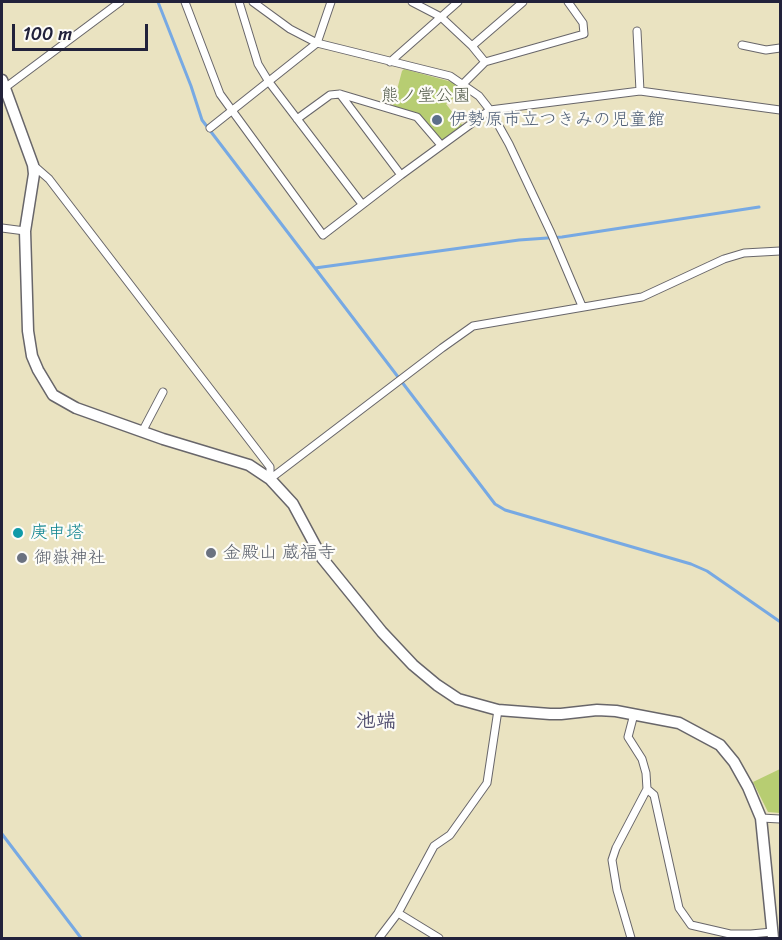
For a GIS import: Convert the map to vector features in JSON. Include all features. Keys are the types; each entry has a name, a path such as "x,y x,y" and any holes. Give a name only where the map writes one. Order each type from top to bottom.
{"street":[{"path":"120,2 2,86 33,165 34,174 25,231 28,331 32,356 53,395 63,402 142,432 249,465 270,479 293,504 308,529 316,549 328,566 396,648 448,694 498,710 561,714 597,710 634,714 679,723 711,738 734,762 761,818 772,935 730,934 691,925 679,908 654,795 647,789"},
{"path":"185,2 219,94 323,235 490,110 640,91 780,110"},
{"path":"239,2 258,64 269,82 362,204"},
{"path":"253,2 290,29 317,44 450,76 479,96 490,110 509,144 582,306"},
{"path":"210,128 317,44 331,2"},
{"path":"412,2 441,17 472,46 485,62"},
{"path":"390,62 458,2"},
{"path":"472,46 523,2"},
{"path":"463,84 485,62 584,34 583,23 568,2"},
{"path":"637,31 640,91"},
{"path":"742,45 766,51 780,48"},
{"path":"297,119 330,94 340,94 417,117 441,145"},
{"path":"340,94 401,175"},
{"path":"33,165 49,179 270,467 270,479"},
{"path":"2,228 25,231"},
{"path":"270,479 465,330 474,326 642,297 724,259 744,253 780,251"},
{"path":"142,432 163,392"},
{"path":"379,939 398,913 434,846 450,835 487,783 498,710"},
{"path":"631,939 616,890 612,860 647,789 648,781 642,759 628,737 634,714"},
{"path":"761,818 780,819"},
{"path":"398,913 439,939"}],"green space":[{"name":"熊ノ堂公園","path":"404,69 452,82 461,88 463,91 446,104 463,126 441,140 420,116 395,108 393,105"},
{"path":"780,769 780,813 768,812 753,782"}],"waterway":[{"path":"158,2 202,120 495,504 505,510 691,564 707,571 779,621"},
{"path":"315,268 519,240 562,237 759,207"},
{"path":"2,834 81,938"}],"place":[{"name":"伊勢原市立つきみの児童館","path":"437,120"},
{"name":"庚申塔","path":"18,533"},
{"name":"金殿山 蔵福寺","path":"211,553"},
{"name":"御嶽神社","path":"22,558"}],"district":[{"name":"池端","path":"376,722"}]}
